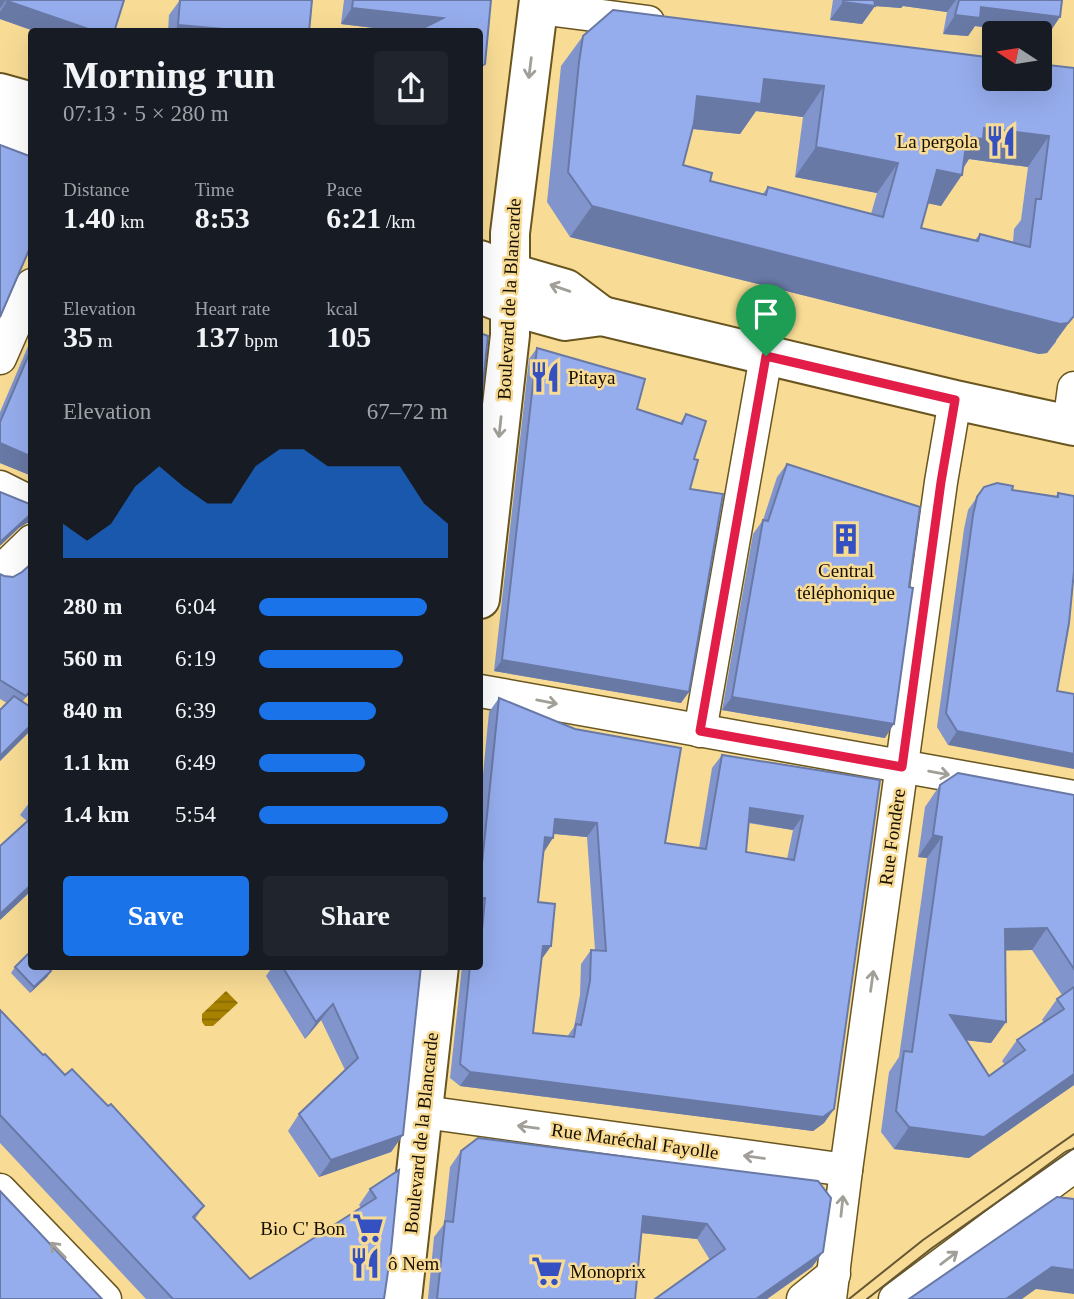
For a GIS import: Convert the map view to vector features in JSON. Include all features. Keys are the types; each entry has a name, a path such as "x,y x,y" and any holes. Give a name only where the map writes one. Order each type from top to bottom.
{"main road":[{"name":"Boulevard de la Blancarde","path":"483,574 496,470 495,284 510,233 539,4"},
{"path":"0,93 28,101"},
{"path":"0,127 28,138"},
{"path":"495,284 565,321 602,316 955,400 1072,413"},
{"name":"Boulevard de la Blancarde","path":"402,1299 439,970"}],"street":[{"path":"539,4 670,24"},
{"path":"0,358 28,294"},
{"path":"700,731 766,356"},
{"name":"Rue Fondère","path":"832,1286 941,482 955,400"},
{"path":"0,487 28,501"},
{"path":"0,572 28,545"},
{"path":"483,692 1074,797"},
{"name":"Rue Maréchal Fayolle","path":"424,1112 846,1170"},
{"path":"895,1299 1074,1166"},
{"path":"0,1190 105,1299"},
{"path":"1037,1192 1074,1196"},
{"path":"803,1299 832,1286"}],"shaded area":[{"path":"226,991 238,1003 213,1026 205,1026 202,1014"}],"building":[{"path":"124,0 115,28 85,28 7,1"},
{"path":"180,0 312,0 309,28 212,28 178,25"},
{"path":"353,0 491,0 485,64 483,65 483,28 423,28 443,18 352,8"},
{"path":"874,0 875,6 843,2"},
{"path":"959,0 1062,0 1060,17 981,7 980,18 955,15"},
{"path":"613,10 982,56 982,91 1052,91 1052,65 1074,68 1074,316 1068,323 1060,324 592,206 568,172 583,36","holes":["764,79 824,86 816,147 898,163 883,217 768,187 766,195 710,181 712,173 683,165 694,123 697,96 761,104","984,128 1049,136 1041,199 1036,199 1030,247 980,234 978,241 921,228 937,170 962,175 967,137 983,139"]},
{"path":"0,145 28,156 28,252 0,317"},
{"path":"483,334 488,336 483,384"},
{"path":"537,348 645,379 637,409 682,424 686,414 706,421 694,459 698,460 690,489 723,494 689,692 502,660"},
{"path":"28,356 28,455 0,443 0,422"},
{"path":"787,464 920,507 909,587 913,588 894,724 732,697 763,520 768,521"},
{"path":"997,483 1013,486 1012,490 1058,497 1058,493 1074,496 1074,571 1069,623 1057,691 1074,694 1074,754 957,731 946,713 973,515 977,497 984,487"},
{"path":"0,492 28,503 28,517 0,542"},
{"path":"28,567 26,696 0,680 0,574 13,577"},
{"path":"14,696 28,705 28,728 0,756 0,710"},
{"path":"499,698 575,729 681,748 665,843 706,849 722,755 880,780 834,1109 823,1117 470,1072 460,1064 470,970 483,970 483,854","holes":["750,808 803,816 794,860 746,852","555,819 597,823 606,951 591,950 590,981 581,1025 576,1024 574,1037 533,1033 543,946 551,946 555,904 538,902 545,837 553,838"]},
{"path":"958,773 1074,795 1074,969 1047,928 1005,929 1006,1022 950,1015 989,1076 1025,1050 1017,1040 1064,1009 1057,999 1074,987 1074,1074 984,1137 909,1127 896,1111 904,1051 912,1052 942,837 933,835 940,785"},
{"path":"28,821 28,888 0,914 0,846"},
{"path":"28,954 28,970 51,971 34,987 15,967"},
{"path":"284,970 421,970 403,1135 331,1160 299,1114 358,1058 333,1004 316,1022"},
{"path":"0,1010 65,1075 72,1069 108,1106 111,1104 204,1206 193,1217 250,1279 376,1198 370,1189 399,1170 384,1299 173,1299 0,1115"},
{"path":"478,1138 818,1181 831,1198 823,1252 756,1299 655,1299 725,1249 707,1224 643,1216 635,1299 437,1299 445,1221 453,1222 461,1151"},
{"path":"0,1191 102,1299 0,1299"},
{"path":"1057,1197 1074,1199 1074,1270 1052,1267 1006,1299 909,1299"}],"tram line":[{"path":"849,1299 923,1240 1074,1134"},
{"path":"867,1299 932,1248 1074,1148"}],"place":[{"name":"La pergola","path":"1001,141"},
{"name":"Pitaya","path":"545,377"},
{"name":"Central téléphonique","path":"846,539"},
{"name":"Bio C' Bon","path":"368,1228"},
{"name":"ô Nem","path":"365,1263"},
{"name":"Monoprix","path":"547,1271"}],"route":[{"path":"766,356 955,400 941,482 902,767 700,731 766,356"}]}
